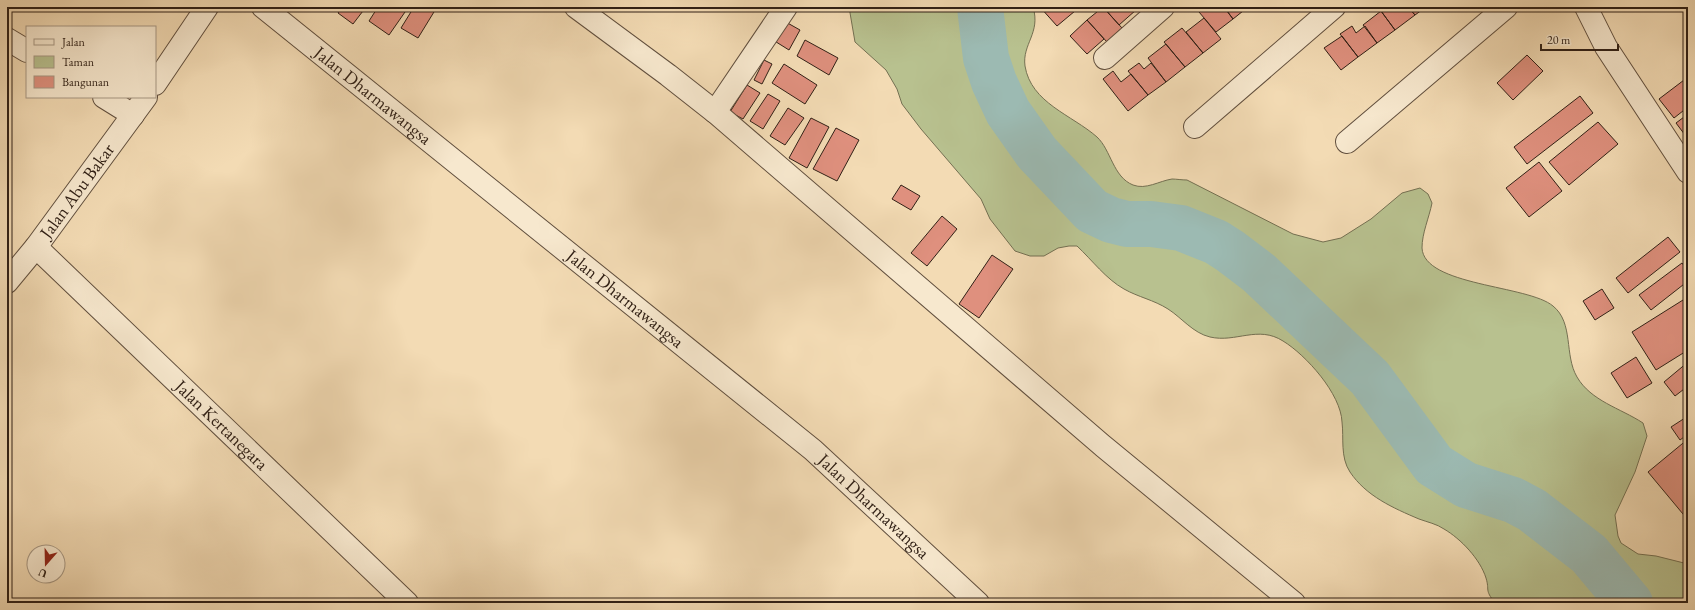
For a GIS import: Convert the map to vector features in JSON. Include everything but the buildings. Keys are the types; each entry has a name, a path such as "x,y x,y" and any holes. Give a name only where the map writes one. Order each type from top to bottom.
{"street":[{"path":"156,83 207,7"},
{"name":"Jalan Dharmawangsa","path":"263,7 813,450 978,603"},
{"path":"576,7 668,74 715,112 1103,446 1294,603"},
{"path":"715,112 786,7"},
{"path":"1105,58 1163,7"},
{"path":"1195,127 1334,7"},
{"path":"1347,142 1506,7"},
{"path":"1586,7 1606,47 1688,172"},
{"path":"7,39 26,50"},
{"path":"106,98 134,115"},
{"name":"Jalan Abu Bakar","path":"7,282 36,247 145,98"},
{"name":"Jalan Kertanegara","path":"36,247 407,603"}],"green space":[{"path":"849,7 1033,7 1035,24 1026,51 1025,66 1029,79 1035,90 1054,107 1097,137 1102,142 1121,176 1133,185 1148,186 1172,179 1187,180 1293,234 1323,242 1341,238 1371,219 1402,193 1420,188 1428,194 1432,203 1422,242 1422,248 1427,261 1440,270 1458,278 1522,293 1540,299 1553,306 1560,313 1564,321 1573,368 1583,385 1598,398 1643,423 1647,436 1635,472 1615,515 1618,536 1621,543 1638,554 1656,556 1688,564 1688,603 1495,603 1488,592 1486,578 1475,557 1457,538 1438,526 1390,506 1372,495 1356,480 1350,472 1345,460 1342,422 1336,400 1321,376 1312,365 1292,347 1274,336 1265,334 1229,338 1210,337 1204,335 1193,329 1163,306 1129,292 1117,285 1105,275 1077,246 1058,248 1044,256 1030,256 1015,251 990,219 981,199 921,129 902,104 897,89 886,70 855,42"}],"waterway":[{"path":"980,7 986,58 994,82 1008,112 1037,153 1092,211 1111,220 1127,224 1151,224 1181,228 1216,242 1230,251 1259,273 1370,378 1434,465 1466,485 1513,500 1532,510 1589,554 1630,603"}]}
